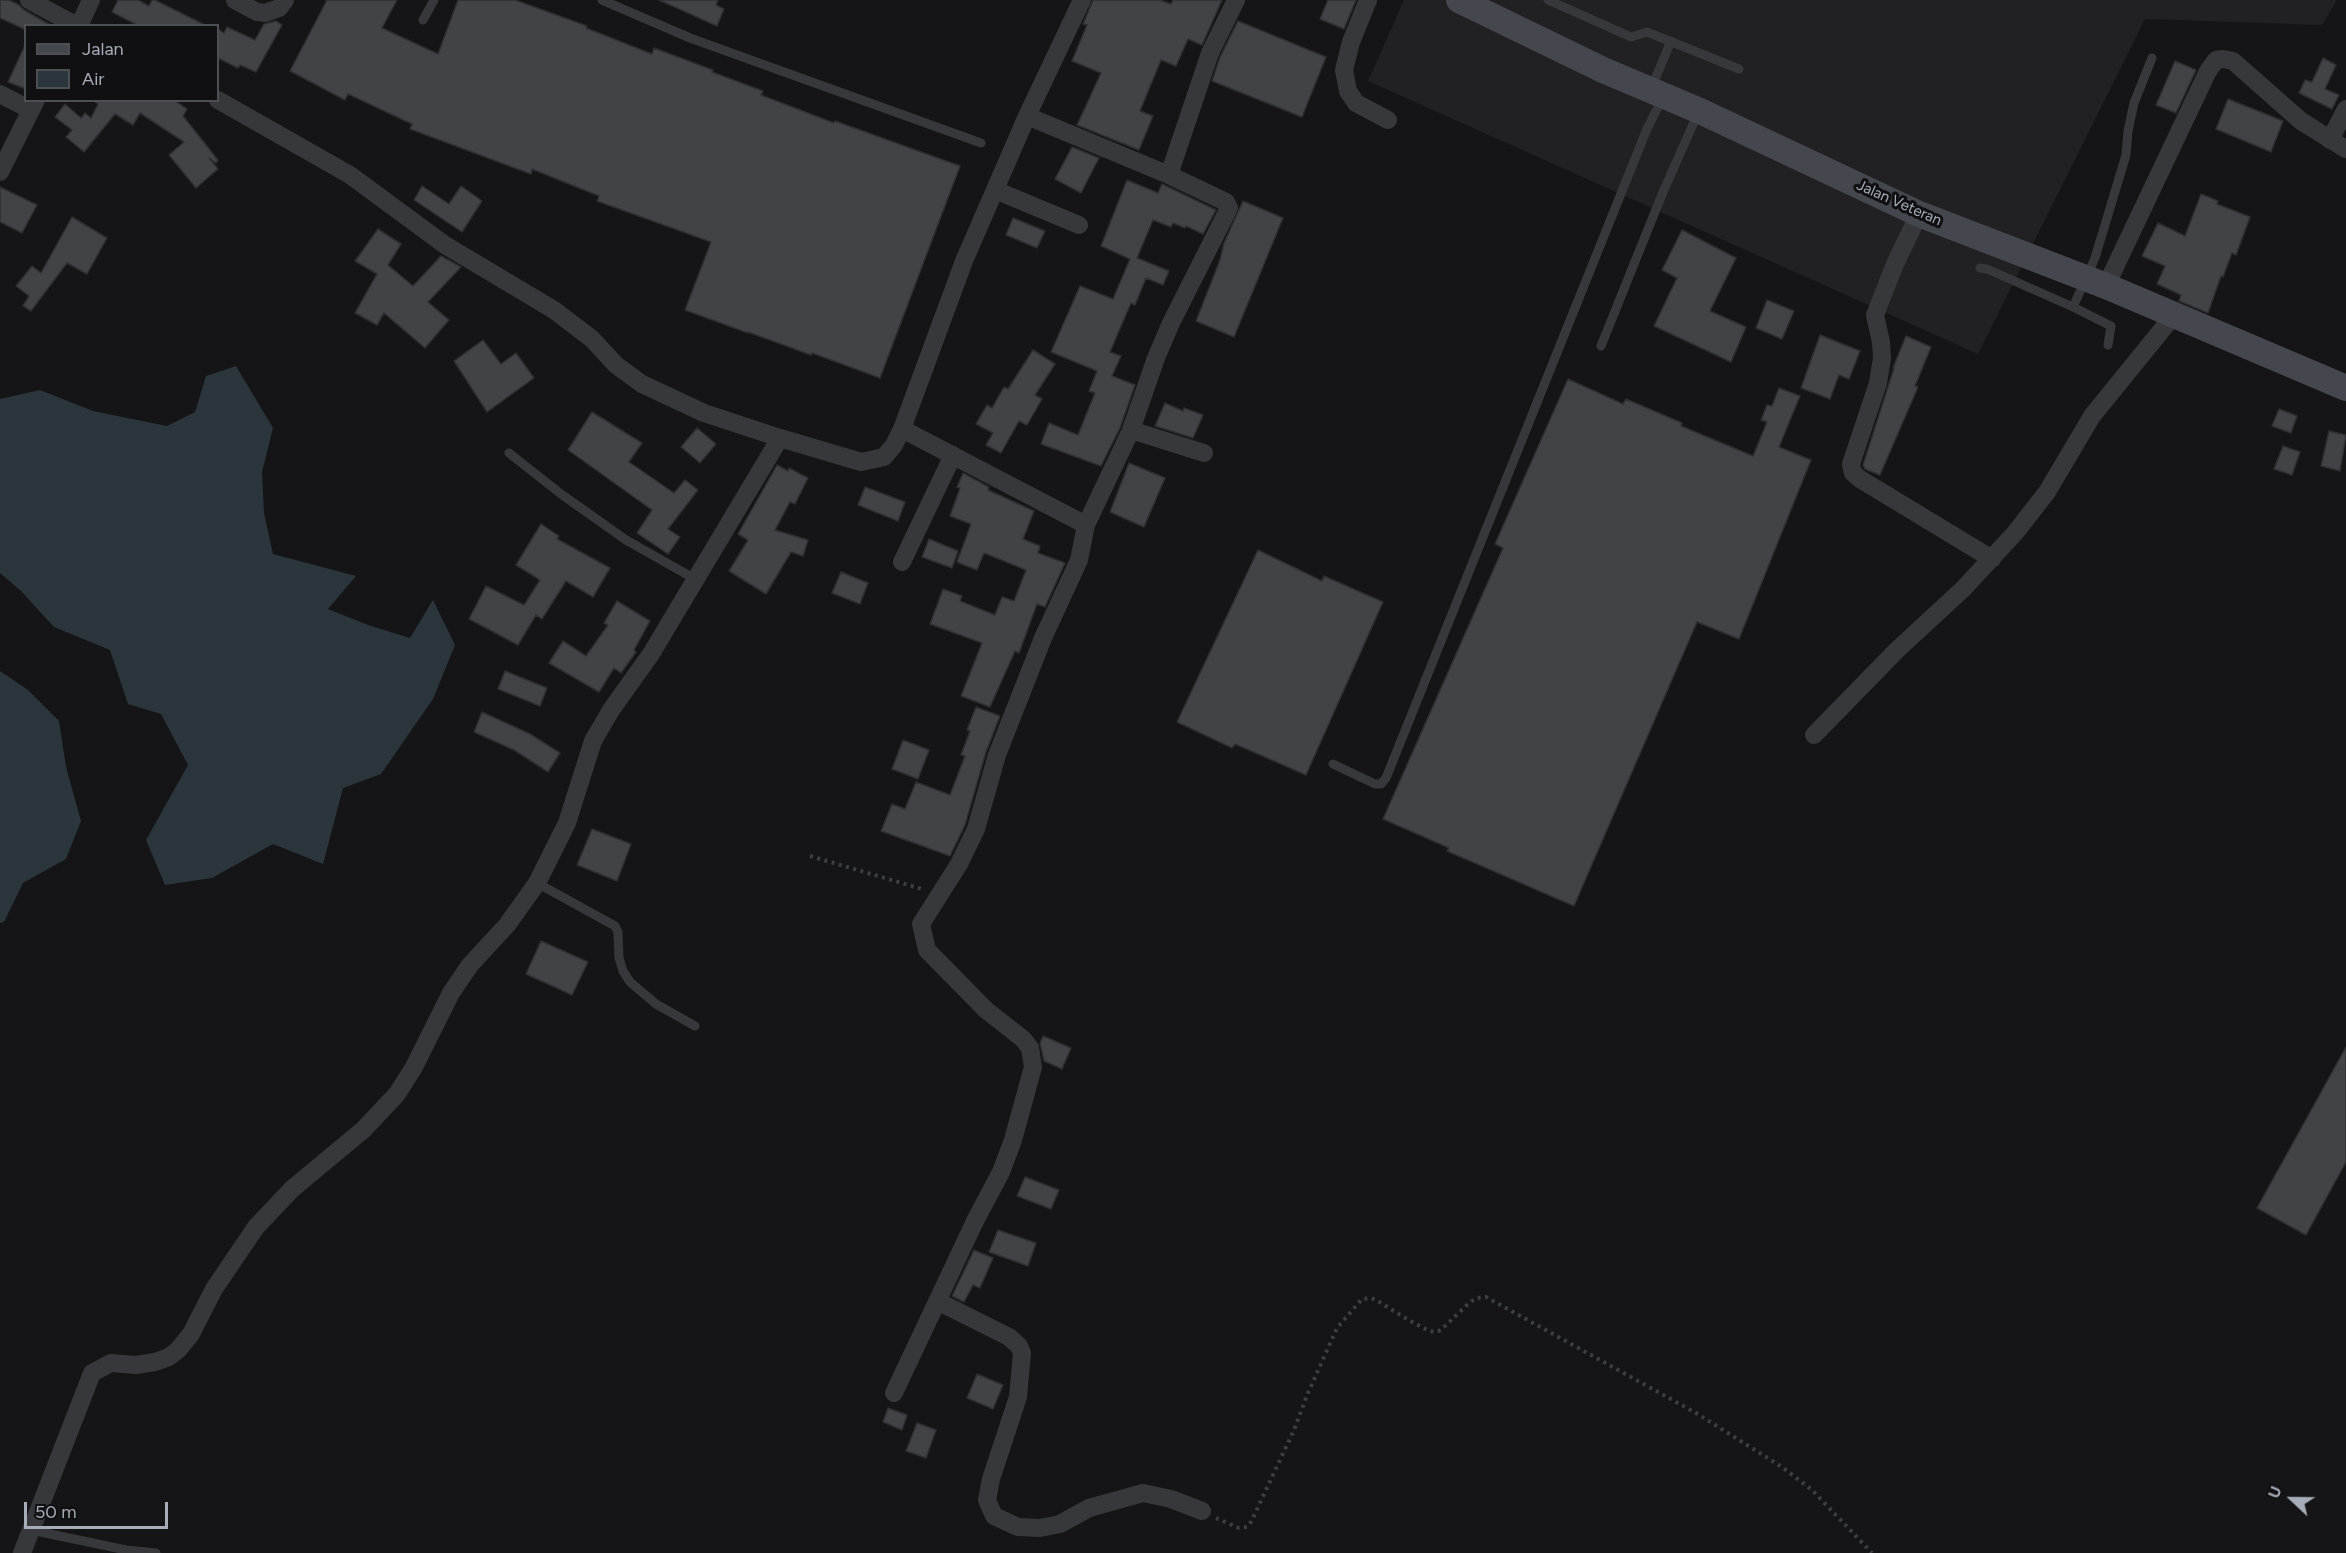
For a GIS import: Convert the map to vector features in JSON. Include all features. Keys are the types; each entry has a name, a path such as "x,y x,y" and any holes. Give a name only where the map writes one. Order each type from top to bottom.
{"main road":[{"name":"Jalan Veteran","path":"1459,0 1603,70 1700,111 1919,214 2096,282 2346,388"}],"street":[{"path":"29,0 74,24"},
{"path":"79,24 91,0"},
{"path":"235,0 257,12 265,13 279,8 285,0"},
{"path":"219,100 350,175 445,245 554,310 592,339 616,365 642,384 704,413 861,462 884,457 894,445 902,429 948,301 1027,116 1082,0"},
{"path":"1169,175 1210,54 1236,0"},
{"path":"1368,0 1344,70 1348,91 1356,103 1388,120"},
{"path":"2096,282 2208,71 2216,60 2233,61 2301,121 2346,149"},
{"path":"0,94 24,102"},
{"path":"0,172 34,105"},
{"path":"2330,140 2346,109"},
{"path":"894,1393 939,1302 975,1221 1001,1172 1013,1140 1033,1066 1030,1048 1023,1039 986,1010 927,950 921,924 959,864 976,829 997,755 1043,638 1079,560 1086,525 1131,430 1171,323 1229,208 1226,202 1169,175 1027,116"},
{"path":"995,190 1079,225"},
{"path":"1919,214 1894,264 1875,315 1882,358 1878,383 1851,464 1853,472 1860,479 1992,559"},
{"path":"1814,735 1897,650 1992,559 2047,492 2092,416 2174,315"},
{"path":"902,429 1086,525"},
{"path":"1131,430 1204,453"},
{"path":"22,1553 92,1372 111,1364 136,1365 155,1362 169,1357 178,1350 191,1334 214,1289 256,1227 292,1189 363,1130 397,1094 414,1067 451,993 537,883 567,823 593,741 611,710 651,654 780,438"},
{"path":"902,562 953,455"},
{"path":"939,1302 1009,1336 1019,1346 1022,1353 1018,1396 991,1479 987,1500 994,1516 1001,1521 1025,1528 1040,1528 1060,1524 1089,1508 1143,1493 1171,1499 1202,1511"}],"lane":[{"path":"423,20 434,0"},
{"path":"602,0 690,38 981,142"},
{"path":"1548,0 1631,37 1647,32 1739,69"},
{"path":"1333,765 1375,784 1381,784 1386,778 1647,129 1671,41"},
{"path":"2073,307 2096,282 2095,258 2126,156 2134,103 2152,58"},
{"path":"1601,346 1663,192 1700,111"},
{"path":"1980,268 1988,269 2111,326 2108,345"},
{"path":"509,453 561,494 626,540 695,579"},
{"path":"537,883 615,926 618,932 618,958 622,971 630,982 656,1004 694,1026"},
{"path":"31,1530 126,1550 156,1553"}],"path":[{"path":"810,856 940,894"},
{"path":"1202,1511 1239,1528 1247,1527 1294,1430 1337,1328 1362,1299 1376,1300 1407,1319 1436,1332 1441,1330 1470,1302 1486,1297 1696,1413 1782,1467 1812,1490 1872,1553"}],"shaded area":[{"path":"1404,0 2337,0 2322,25 2145,19 1978,354 1368,81"}],"water":[{"path":"236,366 273,428 262,472 264,513 273,554 356,576 328,609 410,638 433,600 455,645 433,699 381,774 343,788 323,864 273,844 212,878 165,885 146,840 188,765 161,714 128,704 110,650 54,627 21,591 0,573 0,399 40,390 93,411 167,426 195,412 206,376"},
{"path":"0,671 28,690 59,721 66,767 81,821 66,859 23,883 4,922 0,923"}],"building":[{"path":"0,0 9,0 48,24 24,24 24,29 0,18"},
{"path":"118,0 138,0 149,6 152,0 155,0 203,24 135,24 112,12"},
{"path":"327,0 397,0 382,28 438,54 458,0 515,0 587,26 586,28 652,54 654,48 713,70 712,72 763,91 761,95 834,123 835,121 960,166 880,378 685,310 711,242 597,201 599,196 532,169 531,174 410,129 412,124 348,94 345,100 290,71"},
{"path":"659,0 718,0 716,5 724,9 717,26"},
{"path":"1093,0 1160,0 1171,4 1173,0 1222,0 1202,45 1188,39 1176,66 1161,60 1140,111 1153,116 1139,150 1077,125 1101,73 1072,61 1087,25 1083,24"},
{"path":"1328,0 1356,0 1344,29 1320,19"},
{"path":"276,21 282,25 256,72 240,65 238,68 219,58 219,30 224,33 227,27 255,40 264,24"},
{"path":"1238,21 1326,57 1302,117 1212,81 1220,57"},
{"path":"24,47 24,88 8,82"},
{"path":"2323,58 2336,65 2325,89 2339,95 2332,109 2299,93 2305,80 2312,82"},
{"path":"2175,61 2196,70 2176,113 2156,105"},
{"path":"2228,99 2283,121 2271,152 2216,129"},
{"path":"95,102 177,102 187,109 183,116 218,160 216,163 209,158 218,169 196,188 169,155 184,142 140,113 133,125 115,114 84,152 66,137 72,130 55,117 65,104 81,118 85,113 91,118 98,104"},
{"path":"1072,147 1099,158 1081,193 1055,179"},
{"path":"1127,180 1158,193 1162,184 1216,210 1203,234 1186,226 1185,228 1173,223 1171,227 1153,220 1137,258 1169,271 1163,285 1146,278 1135,305 1131,303 1110,352 1121,356 1112,376 1135,385 1120,428 1101,466 1041,444 1049,423 1078,435 1095,393 1089,391 1097,371 1051,352 1080,286 1113,299 1130,259 1101,246"},
{"path":"422,186 449,204 461,186 482,201 462,232 414,200"},
{"path":"0,187 37,205 22,233 0,222"},
{"path":"2201,194 2218,201 2217,204 2250,217 2236,255 2232,253 2223,277 2221,276 2208,313 2179,301 2181,295 2157,284 2165,266 2142,256 2158,223 2185,236"},
{"path":"1243,201 1283,218 1234,337 1196,321 1220,260 1224,243"},
{"path":"72,217 107,238 87,274 67,263 31,311 23,306 29,296 16,286 32,266 41,273"},
{"path":"1013,218 1045,231 1037,248 1006,235"},
{"path":"378,229 401,244 388,265 413,286 441,256 461,267 428,302 449,320 425,348 384,313 377,325 355,313 377,274 355,261"},
{"path":"1682,230 1736,258 1710,311 1746,327 1731,362 1654,326 1677,278 1662,270"},
{"path":"1767,300 1794,311 1782,339 1756,328"},
{"path":"1820,335 1860,351 1849,379 1839,375 1830,399 1801,388"},
{"path":"1906,336 1931,347 1915,386 1918,387 1880,475 1865,469 1863,465 1893,368"},
{"path":"483,340 501,364 516,353 534,378 487,412 454,361"},
{"path":"1033,350 1055,364 1035,395 1042,399 1027,425 1019,421 1001,453 986,445 993,433 976,424 987,405 992,408 1004,387 1008,389"},
{"path":"1568,379 1623,404 1626,399 1682,423 1681,426 1753,456 1767,422 1761,420 1767,405 1772,406 1779,388 1800,396 1779,447 1811,460 1739,639 1697,622 1574,906 1447,851 1449,848 1383,819 1503,548 1495,544"},
{"path":"1165,403 1183,411 1184,408 1203,415 1193,438 1155,426"},
{"path":"2279,409 2297,416 2291,433 2272,426"},
{"path":"592,412 642,443 629,462 674,493 685,480 698,490 668,529 680,537 668,554 637,533 652,510 568,450"},
{"path":"697,428 716,444 700,463 681,447"},
{"path":"2329,431 2346,435 2340,471 2321,466"},
{"path":"2283,446 2300,452 2292,475 2274,469"},
{"path":"1129,463 1165,478 1144,527 1110,512"},
{"path":"777,465 788,471 789,468 808,478 795,504 790,502 775,530 808,540 803,556 791,552 766,594 729,571 748,540 738,534"},
{"path":"963,473 989,487 988,490 1034,511 1023,539 1040,546 1038,553 1065,563 1045,607 1037,604 1019,653 1015,651 990,707 961,696 982,643 930,624 943,589 962,596 960,601 995,615 1002,597 1014,601 1026,570 984,553 977,570 957,562 971,524 950,516"},
{"path":"865,487 905,502 898,521 858,505"},
{"path":"541,524 559,536 557,539 610,568 593,597 566,581 542,619 536,615 518,645 469,619 486,586 524,605 540,580 516,565"},
{"path":"929,539 958,551 952,568 922,557"},
{"path":"1258,550 1322,581 1324,576 1383,602 1306,775 1235,744 1232,748 1177,722"},
{"path":"841,572 868,583 860,604 832,593"},
{"path":"617,601 650,621 634,650 636,652 621,673 614,668 599,692 549,663 563,641 586,656 608,625 604,623"},
{"path":"505,671 547,688 540,706 498,689"},
{"path":"976,707 1000,716 986,752 965,825 950,856 881,831 892,804 905,809 916,782 950,795 965,756 961,755"},
{"path":"482,712 530,734 560,753 548,772 514,750 474,732"},
{"path":"903,740 929,750 918,779 892,769"},
{"path":"592,829 631,844 617,881 577,865"},
{"path":"541,941 588,962 572,995 526,974"},
{"path":"1043,1036 1071,1048 1062,1069 1044,1061 1040,1043"},
{"path":"2346,1047 2346,1162 2306,1235 2257,1208"},
{"path":"1025,1177 1059,1190 1051,1209 1017,1196"},
{"path":"998,1230 1036,1243 1028,1266 989,1252"},
{"path":"974,1250 993,1258 980,1288 973,1285 964,1302 952,1296"},
{"path":"977,1374 1003,1385 993,1409 967,1398"},
{"path":"888,1408 907,1415 902,1430 883,1422"},
{"path":"917,1423 936,1430 926,1458 906,1451"}]}
